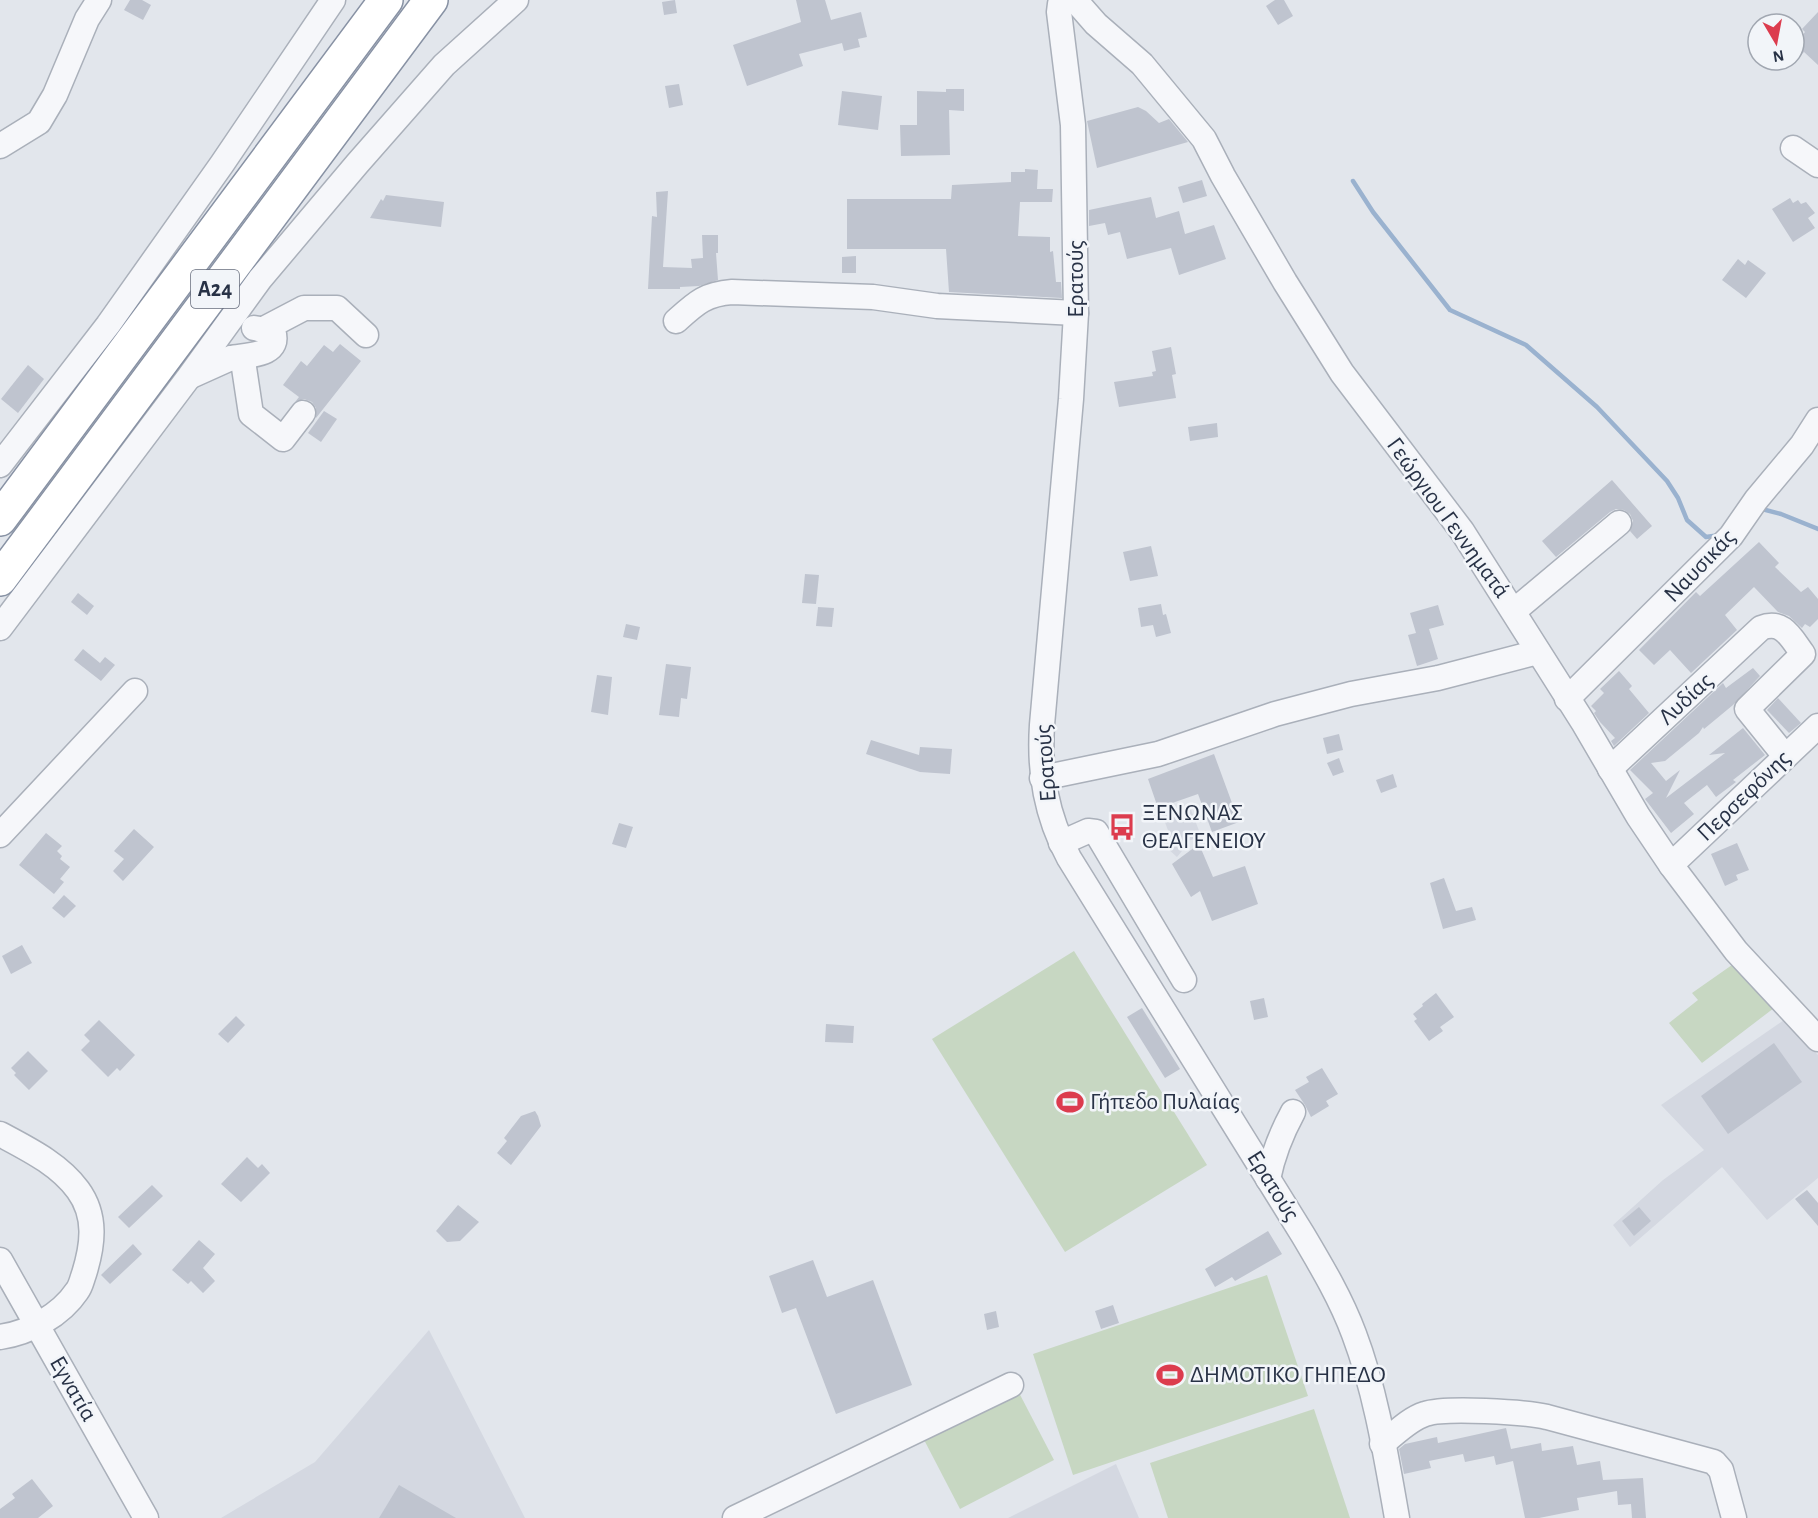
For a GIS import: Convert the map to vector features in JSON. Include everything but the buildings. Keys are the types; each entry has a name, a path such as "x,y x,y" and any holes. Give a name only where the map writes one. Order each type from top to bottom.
{"highway":[{"name":"Α24","path":"0,519 386,0"},
{"name":"Α24","path":"0,579 431,0"}],"street":[{"path":"0,146 39,122 56,95 87,19 99,0"},
{"path":"0,465 108,325 222,164 333,0"},
{"path":"0,628 260,279 444,65 516,0"},
{"name":"Ερατούς","path":"1069,0 1060,4 1059,12 1073,125 1076,313 1071,399 1042,725 1042,778 1050,816 1060,843 1089,892 1329,1278 1346,1312 1371,1389 1397,1518"},
{"name":"Γεώργιου Γεννηματά","path":"1075,0 1096,24 1142,64 1204,139 1274,263 1342,373 1462,531 1514,611 1638,816 1671,865 1736,951 1818,1040"},
{"path":"1793,148 1818,165"},
{"path":"258,329 260,279"},
{"path":"676,321 706,297 717,293 732,292 873,297 937,306 1076,313"},
{"path":"231,358 258,329 304,308 337,308 366,335"},
{"path":"189,376 231,358 240,358 243,361 251,414 283,439 303,413"},
{"name":"Ναυσικάς","path":"1567,699 1731,536 1756,500 1802,445 1818,420"},
{"path":"1514,611 1619,523"},
{"name":"Λυδίας","path":"1610,769 1761,628 1772,624 1783,628 1803,654 1747,709 1785,756"},
{"path":"1042,778 1158,754 1275,714 1351,694 1438,678 1538,652"},
{"path":"0,835 135,691"},
{"name":"Περσεφόνης","path":"1671,865 1818,726"},
{"path":"1060,843 1094,830 1184,980"},
{"path":"1089,892 1111,856"},
{"path":"1268,1179 1274,1152 1293,1112"},
{"path":"0,1134 65,1174 87,1205 92,1225 89,1257 79,1289 64,1306 37,1325 12,1336 0,1338"},
{"name":"Εγνατία","path":"0,1260 146,1518"},
{"path":"735,1518 777,1509 1011,1385"},
{"path":"1382,1444 1417,1417 1434,1411 1539,1415 1714,1462 1723,1474 1734,1518"}],"shaded area":[{"path":"1190,807 1201,836 1183,843 1186,846 1177,857 1166,847 1172,841 1163,817"},
{"path":"1784,1020 1818,1055 1818,1178 1767,1220 1722,1167 1630,1247 1613,1225 1663,1180 1704,1150 1661,1105"},
{"path":"429,1330 525,1518 221,1518 315,1462"},
{"path":"1116,1464 1139,1518 1008,1518"}],"green space":[{"name":"Γήπεδο Πυλαίας","path":"1074,951 1207,1165 1065,1252 932,1039"},
{"path":"1732,965 1774,1008 1702,1063 1669,1023 1698,1000 1692,993"},
{"name":"ΔΗΜΟΤΙΚΟ ΓΗΠΕΔΟ","path":"1267,1275 1308,1396 1073,1475 1033,1354"},
{"path":"1015,1385 1054,1460 960,1509 921,1434"},
{"name":"ΔΗΜΟΤΙΚΟ ΓΗΠΕΔΟ","path":"1314,1409 1350,1518 1168,1518 1150,1463"}],"waterway":[{"path":"1353,181 1373,212 1450,310 1526,345 1597,407 1667,481 1678,498 1687,520 1706,537 1720,535"},
{"path":"1758,508 1781,514 1818,529"}],"place":[{"name":"ΞΕΝΩΝΑΣ ΘΕΑΓΕΝΕΙΟΥ","path":"1122,827"},
{"name":"Γήπεδο Πυλαίας","path":"1070,1102"},
{"name":"ΔΗΜΟΤΙΚΟ ΓΗΠΕΔΟ","path":"1170,1375"}]}
